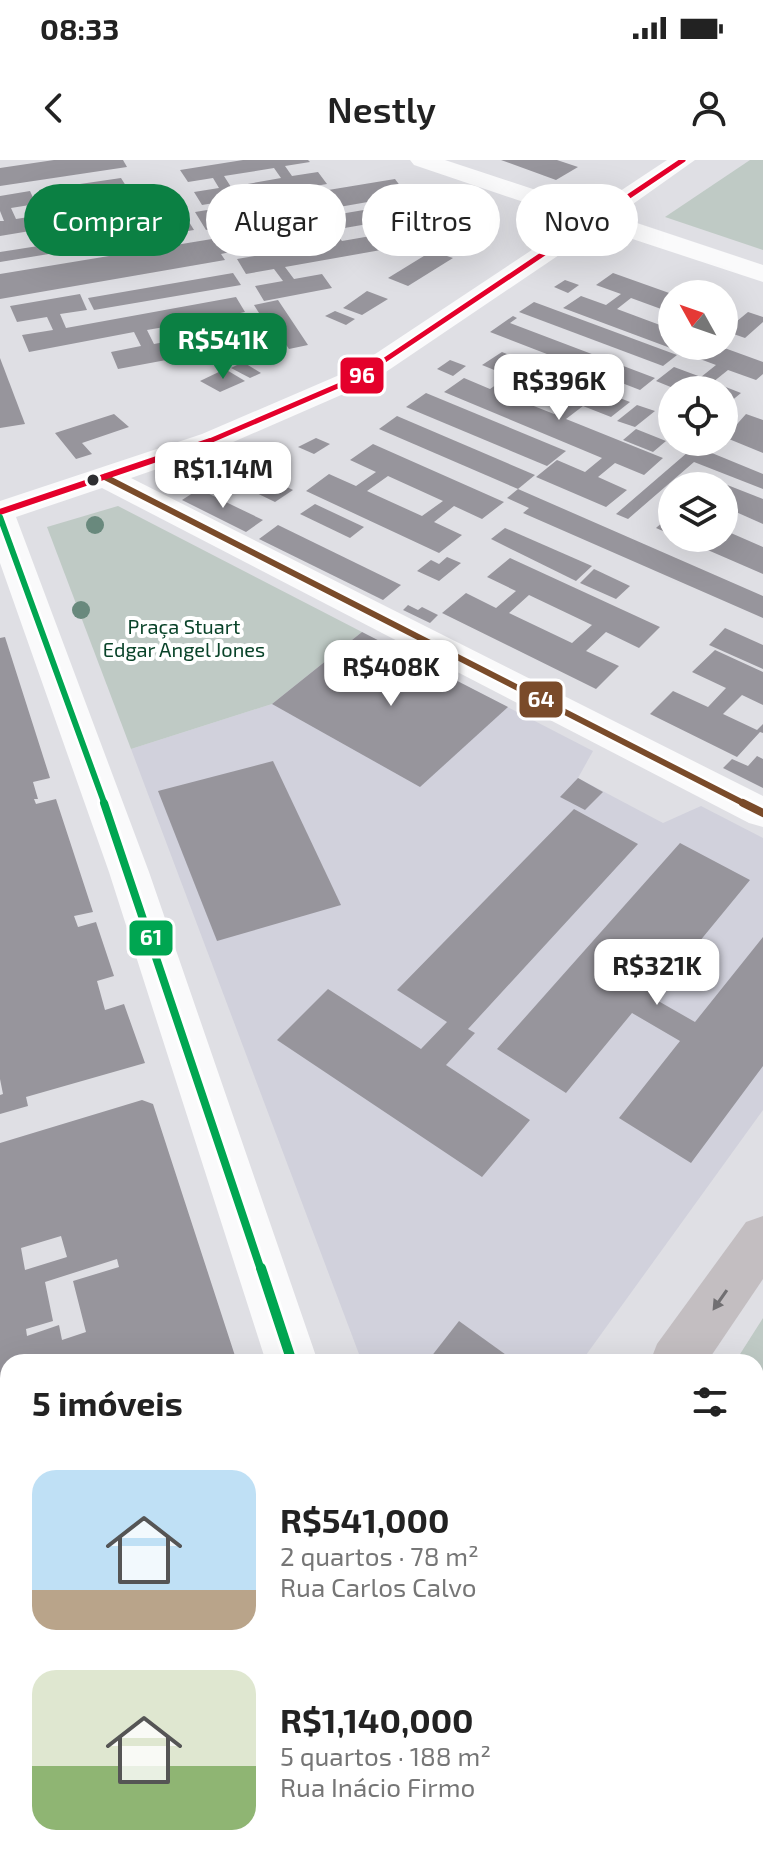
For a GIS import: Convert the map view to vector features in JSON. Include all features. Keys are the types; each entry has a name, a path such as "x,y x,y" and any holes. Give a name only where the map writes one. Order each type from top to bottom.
{"main road":[{"path":"682,1354 763,1238"}],"street":[{"path":"422,160 516,191"},
{"path":"638,191 683,160"},
{"path":"638,232 763,274"},
{"path":"289,1354 129,872 0,515 213,440 361,376 541,256"},
{"path":"105,477 763,813"}],"shaded area":[{"path":"362,632 593,751 578,778 663,823 701,806 763,838 763,1110 587,1354 359,1354 131,749 272,704"}],"green space":[{"path":"750,160 763,160 763,250 665,217"},
{"name":"Praça Stuart Edgar Angel Jones","path":"118,506 362,632 272,704 131,749 47,527"},
{"path":"763,1318 763,1354 740,1354"}],"building":[{"path":"54,160 123,160 127,167 0,186 0,168"},
{"path":"243,160 308,160 310,162 285,166 292,176 318,172 327,184 248,184 281,178 274,168 224,176 229,184 217,184 213,178 188,182 180,170"},
{"path":"501,160 557,160 578,167 556,180"},
{"path":"121,178 125,184 80,184"},
{"path":"395,179 399,184 365,184"},
{"path":"362,184 362,203 346,206 346,187"},
{"path":"206,190 206,204 202,205 194,192"},
{"path":"24,192 24,206 11,208 16,219 24,218 24,232 0,236 0,221 4,221 0,196"},
{"path":"206,210 206,230 195,212"},
{"path":"362,210 362,225 346,228 346,213"},
{"path":"362,238 362,253 285,267 294,279 322,274 332,288 264,301 255,286 283,281 274,269 246,274 237,259 254,256 346,256 346,240"},
{"path":"206,240 206,256 222,256 225,260 0,299 0,274 109,256 190,256 190,243"},
{"path":"24,248 24,256 37,256 0,262 0,252"},
{"path":"424,256 453,258 408,286 388,278"},
{"path":"233,273 241,285 94,310 88,298"},
{"path":"613,273 658,289 658,308 631,298 617,309 658,324 658,343 563,308 581,296 606,305 621,294 596,285"},
{"path":"565,280 579,285 568,293 554,287"},
{"path":"367,291 388,299 362,315 343,308"},
{"path":"80,294 87,310 60,314 66,328 236,297 245,312 217,318 225,331 253,326 263,342 118,369 111,352 141,346 134,332 29,352 22,335 53,330 47,317 17,322 10,306","holes":["205,320 213,333 154,344 147,330"]},
{"path":"278,300 308,345 289,349 280,336 274,337 254,305"},
{"path":"534,302 658,348 658,360 671,360 663,366 519,312"},
{"path":"335,311 355,319 346,325 325,316"},
{"path":"748,312 763,317 763,322 745,338 738,336 738,320"},
{"path":"513,316 517,318 510,323 655,378 640,390 490,332"},
{"path":"502,352 630,402 611,417 583,406 566,419 663,458 644,475 615,463 598,477 627,490 606,507 536,477 557,460 585,472 602,458 444,392 464,378 490,389 509,376 482,365","holes":["519,380 571,401 554,414 501,393"]},
{"path":"738,353 763,362 763,374 756,380 728,370 720,376 702,376 716,365 703,360 738,360"},
{"path":"0,358 25,424 0,428"},
{"path":"450,360 466,366 453,376 437,369"},
{"path":"243,362 261,373 250,378 231,368"},
{"path":"674,367 698,376 662,376"},
{"path":"225,369 245,381 220,392 200,381"},
{"path":"426,393 566,451 547,466 406,407"},
{"path":"637,405 655,411 635,427 617,421"},
{"path":"114,414 129,427 82,443 92,454 76,459 55,433"},
{"path":"746,414 763,420 763,453 738,443 738,423"},
{"path":"397,416 535,475 518,489 379,429"},
{"path":"636,429 658,438 658,448 653,452 623,440"},
{"path":"316,438 330,444 314,454 298,447"},
{"path":"373,444 504,502 482,519 454,506 434,522 462,535 439,553 306,491 329,474 356,486 376,472 350,460","holes":["388,476 443,501 422,516 367,491"]},
{"path":"683,456 719,456 763,474 763,489 738,479 738,472 720,472 694,462 682,472 665,472"},
{"path":"264,476 293,490 275,502 246,488"},
{"path":"658,478 658,493 628,519 616,514"},
{"path":"199,489 263,520 246,532 182,500"},
{"path":"518,489 763,596 763,618 523,513 529,508 507,498"},
{"path":"738,489 763,499 763,524 738,513"},
{"path":"315,504 364,527 350,538 300,514"},
{"path":"278,525 401,585 383,600 259,539"},
{"path":"505,528 592,566 576,581 491,539"},
{"path":"738,536 763,547 763,574 712,552 738,552"},
{"path":"447,557 461,563 439,581 417,571 431,560 439,564"},
{"path":"510,558 660,627 639,648 606,632 586,651 619,666 596,689 442,613 466,593 496,608 516,591 487,577","holes":["529,595 592,625 572,643 509,613"]},
{"path":"594,569 630,586 616,599 580,583"},
{"path":"408,605 418,610 422,607 438,615 430,623 403,610"},
{"path":"725,628 763,645 763,669 709,645"},
{"path":"362,632 508,707 420,787 272,704"},
{"path":"5,637 50,778 33,782 38,799 34,799 36,804 56,799 93,912 74,916 78,927 96,922 114,976 97,981 105,1010 124,1004 145,1063 26,1097 28,1106 0,1114 0,1095 3,1094 0,1079 0,638"},
{"path":"715,650 763,672 763,705 742,695 723,714 757,730 763,724 763,733 760,732 737,757 650,714 673,691 708,707 726,688 692,672"},
{"path":"757,756 763,759 763,788 723,768 732,759 748,766"},
{"path":"273,761 341,905 217,941 158,791"},
{"path":"578,778 603,792 585,810 560,797"},
{"path":"574,809 638,844 468,1029 475,1033 446,1065 530,1120 482,1177 277,1040 328,989 421,1049 447,1022 397,990"},
{"path":"680,843 750,880 653,998 695,1022 763,937 763,1066 691,1163 619,1118 680,1041 632,1013 566,1093 497,1049"},
{"path":"142,1100 153,1104 234,1354 0,1354 0,1143","holes":["61,1236 67,1257 25,1270 21,1248","117,1259 119,1267 73,1281 86,1332 62,1340 59,1325 27,1336 26,1329 53,1321 45,1282"]},
{"path":"459,1321 505,1354 433,1354"}],"transit line":[{"name":"96","path":"0,512 213,440 361,376 683,160"},
{"name":"64","path":"105,477 763,813"},
{"name":"61","path":"0,517 129,872 289,1354"}]}
